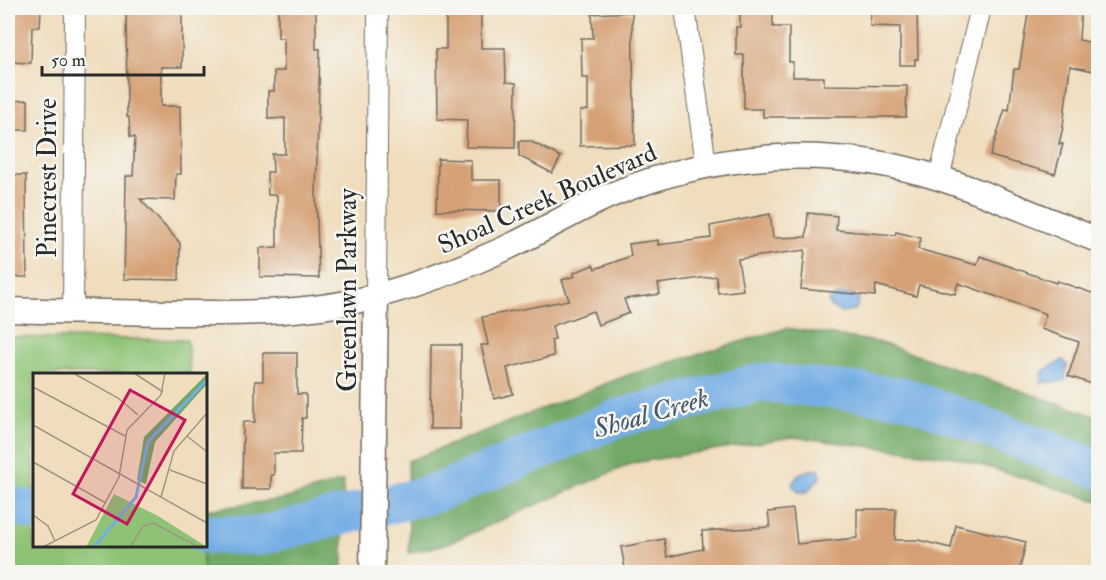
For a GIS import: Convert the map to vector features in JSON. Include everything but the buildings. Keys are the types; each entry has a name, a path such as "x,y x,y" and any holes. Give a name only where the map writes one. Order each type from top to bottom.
{"street":[{"name":"Pinecrest Drive","path":"73,312 75,8"},
{"name":"Greenlawn Parkway","path":"372,565 378,8"},
{"path":"685,8 706,165"},
{"path":"939,178 981,8"},
{"name":"Shoal Creek Boulevard","path":"8,310 258,313 332,305 376,297 451,272 506,248 609,196 657,177 706,165 771,156 824,155 878,163 939,178 1098,240"}],"green space":[{"path":"787,328 878,342 1098,417 1098,501 955,457 793,437 633,463 446,544 409,553 408,461 628,375"},
{"path":"8,337 187,340 190,373 33,373 33,547 202,547 204,572 8,572"},
{"path":"343,481 343,570 204,572 202,547 207,547 207,510 284,499"}],"water":[{"path":"837,295 854,295 859,300 856,309 842,313 830,306 828,301"},
{"path":"1063,360 1067,365 1065,381 1041,383 1043,371"},
{"path":"819,470 821,476 807,492 799,492 792,485 799,474"}],"waterway":[{"name":"Shoal Creek","path":"207,534 259,536 436,493 618,418 763,382 905,397 1098,469"},
{"name":"Shoal Creek","path":"8,505 33,511"}]}
